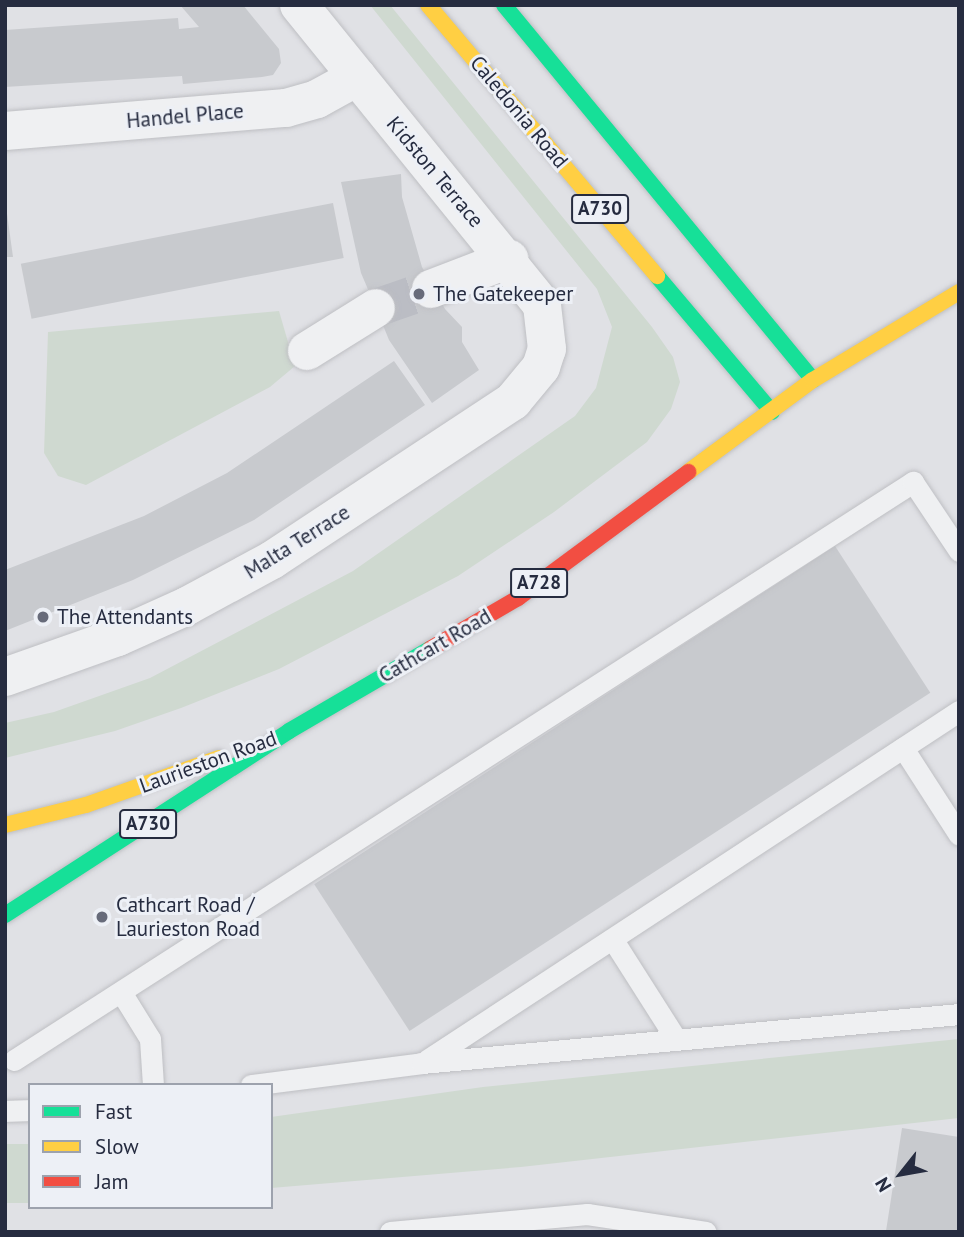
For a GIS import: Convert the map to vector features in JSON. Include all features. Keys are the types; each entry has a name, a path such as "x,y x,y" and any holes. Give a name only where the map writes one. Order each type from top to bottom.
{"main road":[{"name":"Caledonia Road","path":"428,5 772,412"},
{"name":"A730","path":"504,5 813,380"},
{"name":"Cathcart Road","path":"5,915 289,731 518,598 813,380 959,292"},
{"name":"Laurieston Road","path":"5,825 136,789 289,731"}],"street":[{"name":"Kidston Terrace","path":"299,5 509,259 542,305 547,349"},
{"name":"Handel Place","path":"5,131 286,108 317,99 357,76"},
{"path":"431,289 509,259"},
{"path":"307,351 376,308"},
{"name":"Malta Terrace","path":"5,677 118,637 272,560 513,401 541,367 547,349"}],"lane":[{"path":"14,1060 913,482 959,551"},
{"path":"422,1063 959,711"},
{"path":"903,748 959,835"},
{"path":"613,940 676,1038"},
{"path":"121,992 150,1039 153,1083"},
{"path":"267,1083 422,1063 959,1014"},
{"path":"5,1111 28,1110"},
{"path":"390,1232 587,1214 706,1232"}],"shaded area":[{"path":"370,5 390,5 652,327 673,357 680,382 671,409 647,442 554,512 458,576 279,669 115,731 5,758 5,723 54,712 150,678 353,571 575,416 596,388 612,327 597,289"},
{"path":"279,311 295,366 270,387 86,485 58,476 44,453 48,332"},
{"path":"959,1039 959,1118 521,1167 273,1188 273,1117 483,1087"},
{"path":"5,1144 28,1144 28,1203 5,1203"}],"building":[{"path":"180,5 243,5 279,49 281,63 273,75 183,84 182,76 5,87 5,30 178,18 179,29 199,27"},
{"path":"401,174 402,197 422,267 445,309 462,327 462,342 479,370 432,403 389,340 361,273 341,182"},
{"path":"5,199 13,257 5,257"},
{"path":"333,203 344,258 32,319 21,264"},
{"path":"394,361 425,405 254,520 133,580 5,631 5,570 144,516 227,473"},
{"path":"835,546 930,693 409,1031 314,884"},
{"path":"902,1128 959,1137 959,1232 886,1231"}],"tunnel":[{"path":"376,308 431,289"}],"traffic: fast":[{"path":"504,5 813,380"},
{"path":"657,276 772,412"},
{"path":"5,915 289,731 430,649"}],"traffic: slow":[{"path":"428,5 657,276"},
{"path":"688,472 813,380 959,292"},
{"path":"5,825 86,805 219,758"}],"traffic: jam":[{"path":"430,649 518,598 688,472"}],"place":[{"name":"The Gatekeeper","path":"419,294"},
{"name":"The Attendants","path":"43,617"},
{"name":"Cathcart Road / Laurieston Road","path":"102,917"}]}
